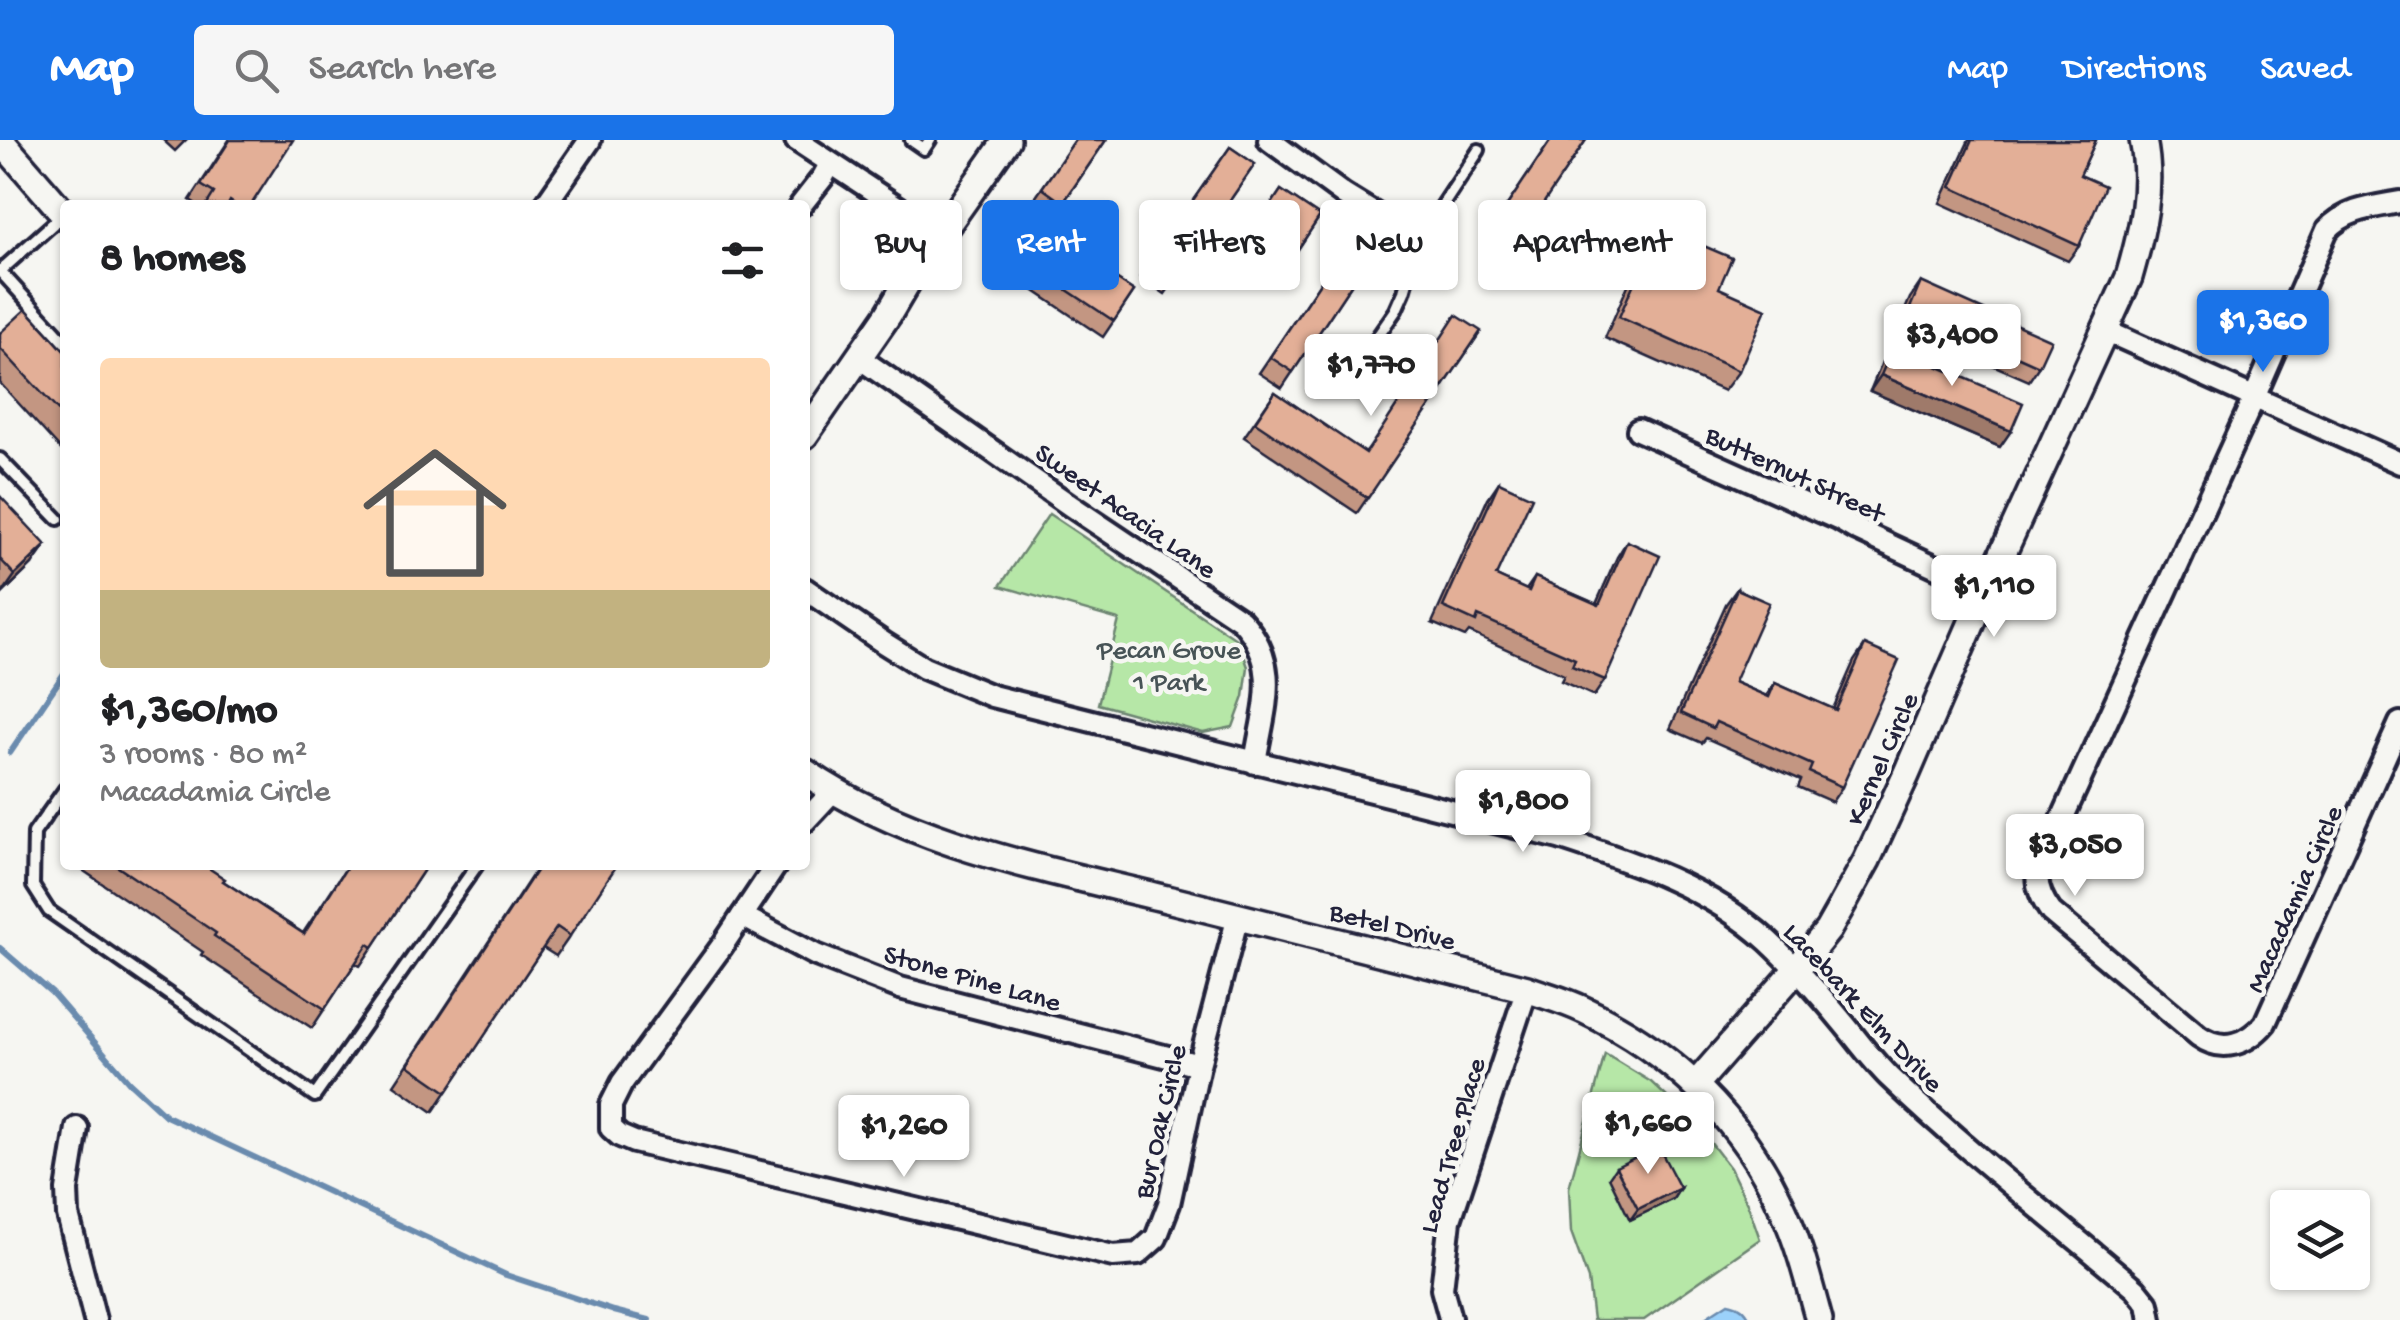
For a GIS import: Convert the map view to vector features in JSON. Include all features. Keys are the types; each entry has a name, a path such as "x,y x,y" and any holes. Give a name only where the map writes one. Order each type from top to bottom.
{"street":[{"path":"0,140 60,208"},
{"path":"548,200 590,140"},
{"path":"796,140 885,200"},
{"path":"962,204 1007,140"},
{"path":"1269,140 1354,200"},
{"name":"Kernel Circle","path":"1696,1084 1828,930 1867,860 2130,277 2146,202 2143,140"},
{"path":"804,200 830,164"},
{"name":"Macadamia Circle","path":"2400,202 2356,210 2327,230 2254,398 2042,857 2036,886 2040,897 2051,912 2199,1036 2209,1043 2237,1044 2255,1035 2266,1023 2400,723"},
{"path":"810,428 903,290"},
{"path":"2106,332 2400,462"},
{"name":"Sweet Acacia Lane","path":"858,356 1240,620 1259,643 1266,659 1268,681 1255,763"},
{"name":"Butternut Street","path":"1638,430 1986,590"},
{"name":"Lacebark Elm Drive","path":"810,592 924,668 992,696 1559,838 1628,860 1684,884 1768,942 1830,1006 1885,1074 2136,1289 2148,1304 2151,1320"},
{"name":"Betel Drive","path":"810,775 833,791 954,844 1526,989 1609,1022 1696,1084 1759,1160 1798,1244 1819,1320"},
{"path":"810,816 833,791"},
{"name":"Bur Oak Circle","path":"773,870 622,1082 611,1105 612,1128 620,1136 653,1146 1113,1256 1138,1254 1156,1238 1169,1204 1199,1065 1238,916"},
{"name":"Stone Pine Lane","path":"742,916 816,956 900,988 1199,1065"},
{"name":"Lead Tree Place","path":"1450,1318 1442,1289 1450,1220 1526,989"},
{"path":"76,1128 68,1178 68,1215 96,1320"}],"lane":[{"path":"910,140 924,149 930,140"},
{"path":"1446,200 1479,150"},
{"path":"60,218 0,271 60,337"},
{"path":"1345,384 1396,310 1405,290"},
{"path":"0,459 58,519"},
{"path":"60,795 34,834 33,886 49,911 315,1096 473,870"}],"green space":[{"name":"Pecan Grove 1 Park","path":"1049,514 1239,641 1248,667 1244,697 1233,727 1203,733 1098,704 1119,620 1000,586"},
{"path":"1605,1054 1651,1082 1697,1125 1730,1168 1760,1239 1644,1320 1593,1320 1588,1279 1571,1232 1569,1188"}],"water":[{"path":"1728,1303 1742,1308 1750,1320 1702,1320"}],"building":[{"path":"230,140 293,140 254,200 210,200 214,193 201,185"},
{"path":"1075,140 1106,140 1065,200 1042,188"},
{"path":"1551,140 1586,140 1546,200 1511,200"},
{"path":"1972,140 2096,140 2080,175 2105,186 2079,246 1951,187"},
{"path":"1230,147 1255,164 1230,200 1193,200"},
{"path":"1281,190 1296,200 1274,200"},
{"path":"1300,203 1320,216 1300,246"},
{"path":"1706,247 1732,258 1719,288 1766,309 1739,371 1619,317 1631,290 1706,290"},
{"path":"1119,281 1134,291 1114,321 1067,290 1119,290"},
{"path":"1921,282 2051,340 2039,366 1910,308"},
{"path":"1320,283 1320,290 1347,290 1293,372 1270,357"},
{"path":"26,309 60,346 60,413 0,348 0,333"},
{"path":"1456,315 1481,331 1368,498 1255,422 1275,392 1366,453"},
{"path":"1893,347 2023,403 2011,431 1881,375"},
{"path":"1499,482 1532,497 1496,576 1529,591 1535,577 1599,605 1627,541 1660,556 1605,680 1572,666 1575,659 1478,616 1476,622 1443,607"},
{"path":"0,496 46,545 15,575 0,559"},
{"path":"1737,589 1769,603 1734,682 1769,697 1775,683 1836,710 1865,645 1899,660 1842,787 1809,772 1812,765 1716,722 1713,728 1681,713"},
{"path":"122,870 212,870 304,934 345,870 424,870 373,947 368,944 325,1009 214,936 216,933"},
{"path":"537,870 614,870 570,936 557,927 447,1092 408,1065"},
{"path":"1658,1146 1680,1188 1638,1209 1616,1167"}],"waterway":[{"path":"10,753 60,679"},
{"path":"0,948 52,993 129,1082 166,1116 506,1275 649,1320"}]}
